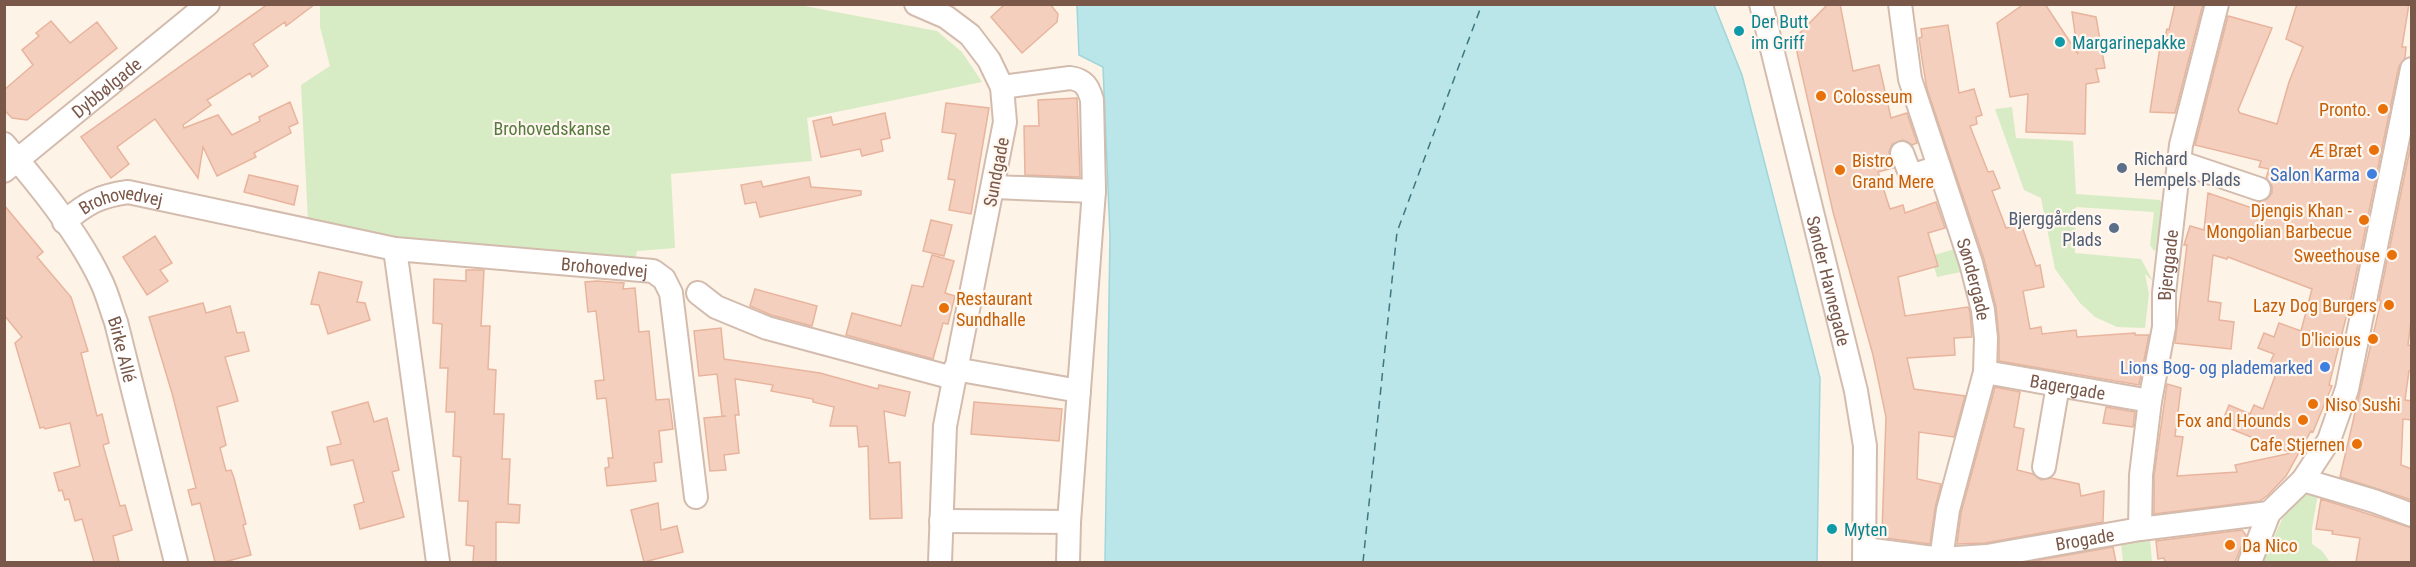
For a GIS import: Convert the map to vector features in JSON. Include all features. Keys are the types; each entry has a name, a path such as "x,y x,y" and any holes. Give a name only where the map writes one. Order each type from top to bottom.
{"street":[{"name":"Dybbølgade","path":"9,158 208,4"},
{"name":"Sundgade","path":"916,4 946,17 970,35 989,60 1002,87 1005,122 945,426 940,562"},
{"name":"Sønder Havnegade","path":"1761,4 1856,391 1865,446 1865,556"},
{"name":"Søndergade","path":"1900,4 1910,79 1971,262 1983,310 1986,338 1985,372 1948,510 1941,559"},
{"name":"Bjerggade","path":"2140,529 2141,475 2150,400 2164,327 2163,293 2181,145 2217,4"},
{"path":"2250,562 2269,513 2303,480 2329,440 2347,389 2412,69"},
{"path":"1002,87 1070,78 1080,80 1088,87 1092,100 1094,191 1068,562"},
{"path":"1902,153 1911,176 1939,167"},
{"name":"Birke Allé","path":"9,158 64,222 103,285 116,322 176,562"},
{"path":"2179,162 2259,189"},
{"path":"994,187 1094,191"},
{"name":"Brohovedvej","path":"64,222 88,202 106,195 128,192 395,249 653,271 664,279 671,293 696,497"},
{"path":"395,249 438,562"},
{"path":"698,293 716,307 766,328 954,374 1079,391"},
{"name":"Bagergade","path":"1985,372 2150,400"},
{"path":"2044,467 2058,385"},
{"path":"2303,480 2412,515"},
{"name":"Brogade","path":"1865,556 1941,559 1987,556 2140,529 2269,513"},
{"path":"941,521 1069,522"}],"green space":[{"name":"Brohovedskanse","path":"320,4 799,5 937,31 962,52 982,82 807,118 812,161 671,174 675,248 637,251 635,259 390,238 308,221 301,85 330,66 320,27"},
{"path":"2012,107 2016,138 2073,141 2076,194 2160,200 2163,205 2158,248 2154,251 2150,245 2154,212 2076,207 2075,253 2141,259 2153,281 2145,274 2149,294 2145,328 2117,327 2095,317 2080,303 2055,269 2041,198 2024,190 1995,109"},
{"path":"1958,248 1966,271 1937,277 1931,256"},
{"path":"2304,493 2318,494 2312,528 2312,544 2322,551 2330,562 2258,562 2263,549 2271,544 2284,515"},
{"path":"2150,539 2152,562 2123,562 2121,543"}],"water":[{"path":"1077,5 1714,5 1742,75 1820,378 1817,562 1105,562 1110,236 1103,67 1079,55"}],"building":[{"path":"268,4 315,4 286,26 285,22 253,44 268,66 252,77 250,73 207,100 211,105 183,125 184,128 218,115 232,135 260,121 259,117 290,102 298,123 289,127 291,133 254,153 256,157 217,176 203,147 198,178 155,119 117,147 129,164 111,178 81,137"},
{"path":"1005,4 1050,4 1058,14 1057,22 1022,53 991,17"},
{"path":"1828,4 1840,4 1853,71 1879,65 1891,118 1907,113 1917,143 1912,145 1903,140 1892,144 1889,152 1893,168 1878,172 1890,209 1903,205 1905,213 1936,202 1945,228 1928,233 1938,266 1898,277 1905,316 1968,307 1970,312 1972,337 1954,338 1955,355 1907,358 1914,389 1965,396 1954,437 1919,432 1917,479 1941,484 1930,544 1886,538 1882,533 1886,417 1873,355 1833,212 1794,39"},
{"path":"2024,4 2045,4 2078,54 2072,12 2096,17 2105,68 2096,69 2099,82 2086,84 2085,134 2026,132 2028,94 2010,97 1997,23"},
{"path":"2175,4 2203,4 2175,113 2150,112 2160,47 2162,48 2167,29 2169,30"},
{"path":"2297,4 2409,4 2402,47 2406,47 2405,58 2399,66 2352,294 2329,385 2332,386 2313,432 2311,431 2286,476 2260,501 2154,514 2154,476 2167,384 2181,388 2175,436 2183,437 2177,476 2237,472 2235,465 2291,453 2221,425 2229,405 2250,414 2254,405 2263,409 2278,368 2269,365 2274,354 2258,348 2264,333 2274,337 2279,323 2301,331 2312,289 2228,257 2227,259 2213,255 2208,301 2221,303 2219,320 2234,322 2231,349 2175,343 2187,245 2184,245 2190,226 2204,230 2208,193 2255,209 2257,202 2267,199 2272,193 2272,186 2266,178 2269,169 2259,167 2261,161 2195,145 2228,16 2272,28 2238,110 2240,113 2277,124 2289,82 2303,47 2286,39"},
{"path":"51,21 70,43 97,22 117,48 27,120 12,118 4,110 4,90 33,65 22,50 39,36 36,33"},
{"path":"1948,25 1959,93 1974,89 1982,115 1976,117 1977,124 1970,126 1988,172 1993,171 2000,188 1992,191 2006,228 2021,224 2036,266 2040,265 2044,287 2023,291 2030,329 2041,327 2042,334 2076,330 2077,337 2135,333 2135,335 2149,335 2139,385 1999,361 1996,307 1984,259 1927,89 1922,59 1919,38 1922,37 1921,29"},
{"path":"1077,98 1080,177 1025,175 1024,126 1039,126 1038,100"},
{"path":"946,103 989,108 971,214 949,210 955,180 948,179 956,134 942,132"},
{"path":"885,113 890,138 881,140 883,151 862,156 860,149 821,157 813,121 831,117 833,125"},
{"path":"2412,139 2412,312 2408,345 2412,346 2412,371 2409,371 2405,400 2412,401 2412,420 2403,419 2401,465 2412,469 2412,500 2340,477 2381,301 2379,300"},
{"path":"249,175 298,186 294,205 244,192"},
{"path":"809,177 811,187 861,191 861,195 760,217 756,202 745,204 741,185 761,181 763,187"},
{"path":"4,205 43,252 37,257 71,297 88,351 81,353 97,416 102,414 109,443 103,445 120,506 125,505 132,530 113,536 119,562 94,562 82,519 75,521 69,499 65,500 62,490 59,491 54,473 80,466 70,423 45,429 40,428 15,343 22,337 4,315"},
{"path":"931,220 952,225 944,256 923,251"},
{"path":"155,236 172,263 160,270 168,281 147,295 123,257"},
{"path":"932,255 954,261 945,293 955,296 948,324 943,323 933,359 846,335 852,313 901,326 912,285 923,287"},
{"path":"466,270 484,270 481,326 490,326 488,369 496,370 494,414 504,414 502,459 510,459 508,504 520,505 519,523 496,522 496,562 473,562 474,546 466,545 468,501 459,501 461,457 453,456 455,412 446,412 448,368 440,368 442,324 433,323 434,279 466,281"},
{"path":"319,272 362,282 357,302 365,303 370,320 328,334 319,305 311,304"},
{"path":"585,282 624,283 623,289 635,288 639,332 649,331 656,400 669,399 673,429 659,431 662,462 654,463 656,481 607,486 605,468 609,467 608,458 613,458 606,398 597,399 595,381 604,380 596,311 588,312"},
{"path":"755,289 817,306 812,326 771,315 750,306"},
{"path":"203,303 206,313 230,306 237,333 244,332 249,351 225,357 238,401 217,407 226,445 220,448 226,471 231,470 234,478 246,524 243,525 251,555 224,562 215,562 200,503 192,505 188,490 196,488 172,393 149,317"},
{"path":"721,328 724,359 820,373 878,389 879,385 910,392 905,416 884,411 889,463 900,462 902,518 870,519 868,446 859,447 857,426 830,426 834,407 813,402 813,399 771,391 773,385 735,379 739,415 735,415 739,453 724,455 726,470 710,471 704,418 726,416 722,416 717,374 699,376 694,331"},
{"path":"1995,387 2020,392 2014,427 2024,429 2017,470 2033,474 2041,480 2051,478 2079,484 2081,496 2104,491 2103,522 1985,543 1957,544 1961,513"},
{"path":"368,402 374,422 387,418 399,470 392,472 404,517 360,529 354,505 364,502 353,460 331,465 327,447 341,444 332,412"},
{"path":"974,402 1062,409 1059,441 971,434"},
{"path":"2106,407 2135,412 2133,427 2103,423"},
{"path":"2321,499 2412,528 2412,562 2356,562 2360,538 2316,529"},
{"path":"658,503 661,530 677,526 683,552 644,562 631,510"},
{"path":"2242,530 2246,535 2235,562 2165,562 2164,558 2158,559 2156,541"},
{"path":"2113,547 2116,562 2028,562"}],"ferry route":[{"path":"1363,562 1397,232 1482,4"}],"place":[{"name":"Der Butt im Griff","path":"1739,31"},
{"name":"Margarinepakke","path":"2060,42"},
{"name":"Colosseum","path":"1821,96"},
{"name":"Pronto.","path":"2383,109"},
{"name":"Æ Bræt","path":"2374,150"},
{"name":"Richard Hempels Plads","path":"2122,168"},
{"name":"Bistro Grand Mere","path":"1840,170"},
{"name":"Salon Karma","path":"2372,174"},
{"name":"Djengis Khan - Mongolian Barbecue","path":"2364,220"},
{"name":"Bjerggårdens Plads","path":"2114,228"},
{"name":"Sweethouse","path":"2392,255"},
{"name":"Lazy Dog Burgers","path":"2389,305"},
{"name":"Restaurant Sundhalle","path":"944,308"},
{"name":"D'licious","path":"2373,339"},
{"name":"Lions Bog- og plademarked","path":"2325,367"},
{"name":"Niso Sushi","path":"2313,404"},
{"name":"Fox and Hounds","path":"2303,420"},
{"name":"Cafe Stjernen","path":"2357,444"},
{"name":"Myten","path":"1832,529"},
{"name":"Da Nico","path":"2230,545"}]}
